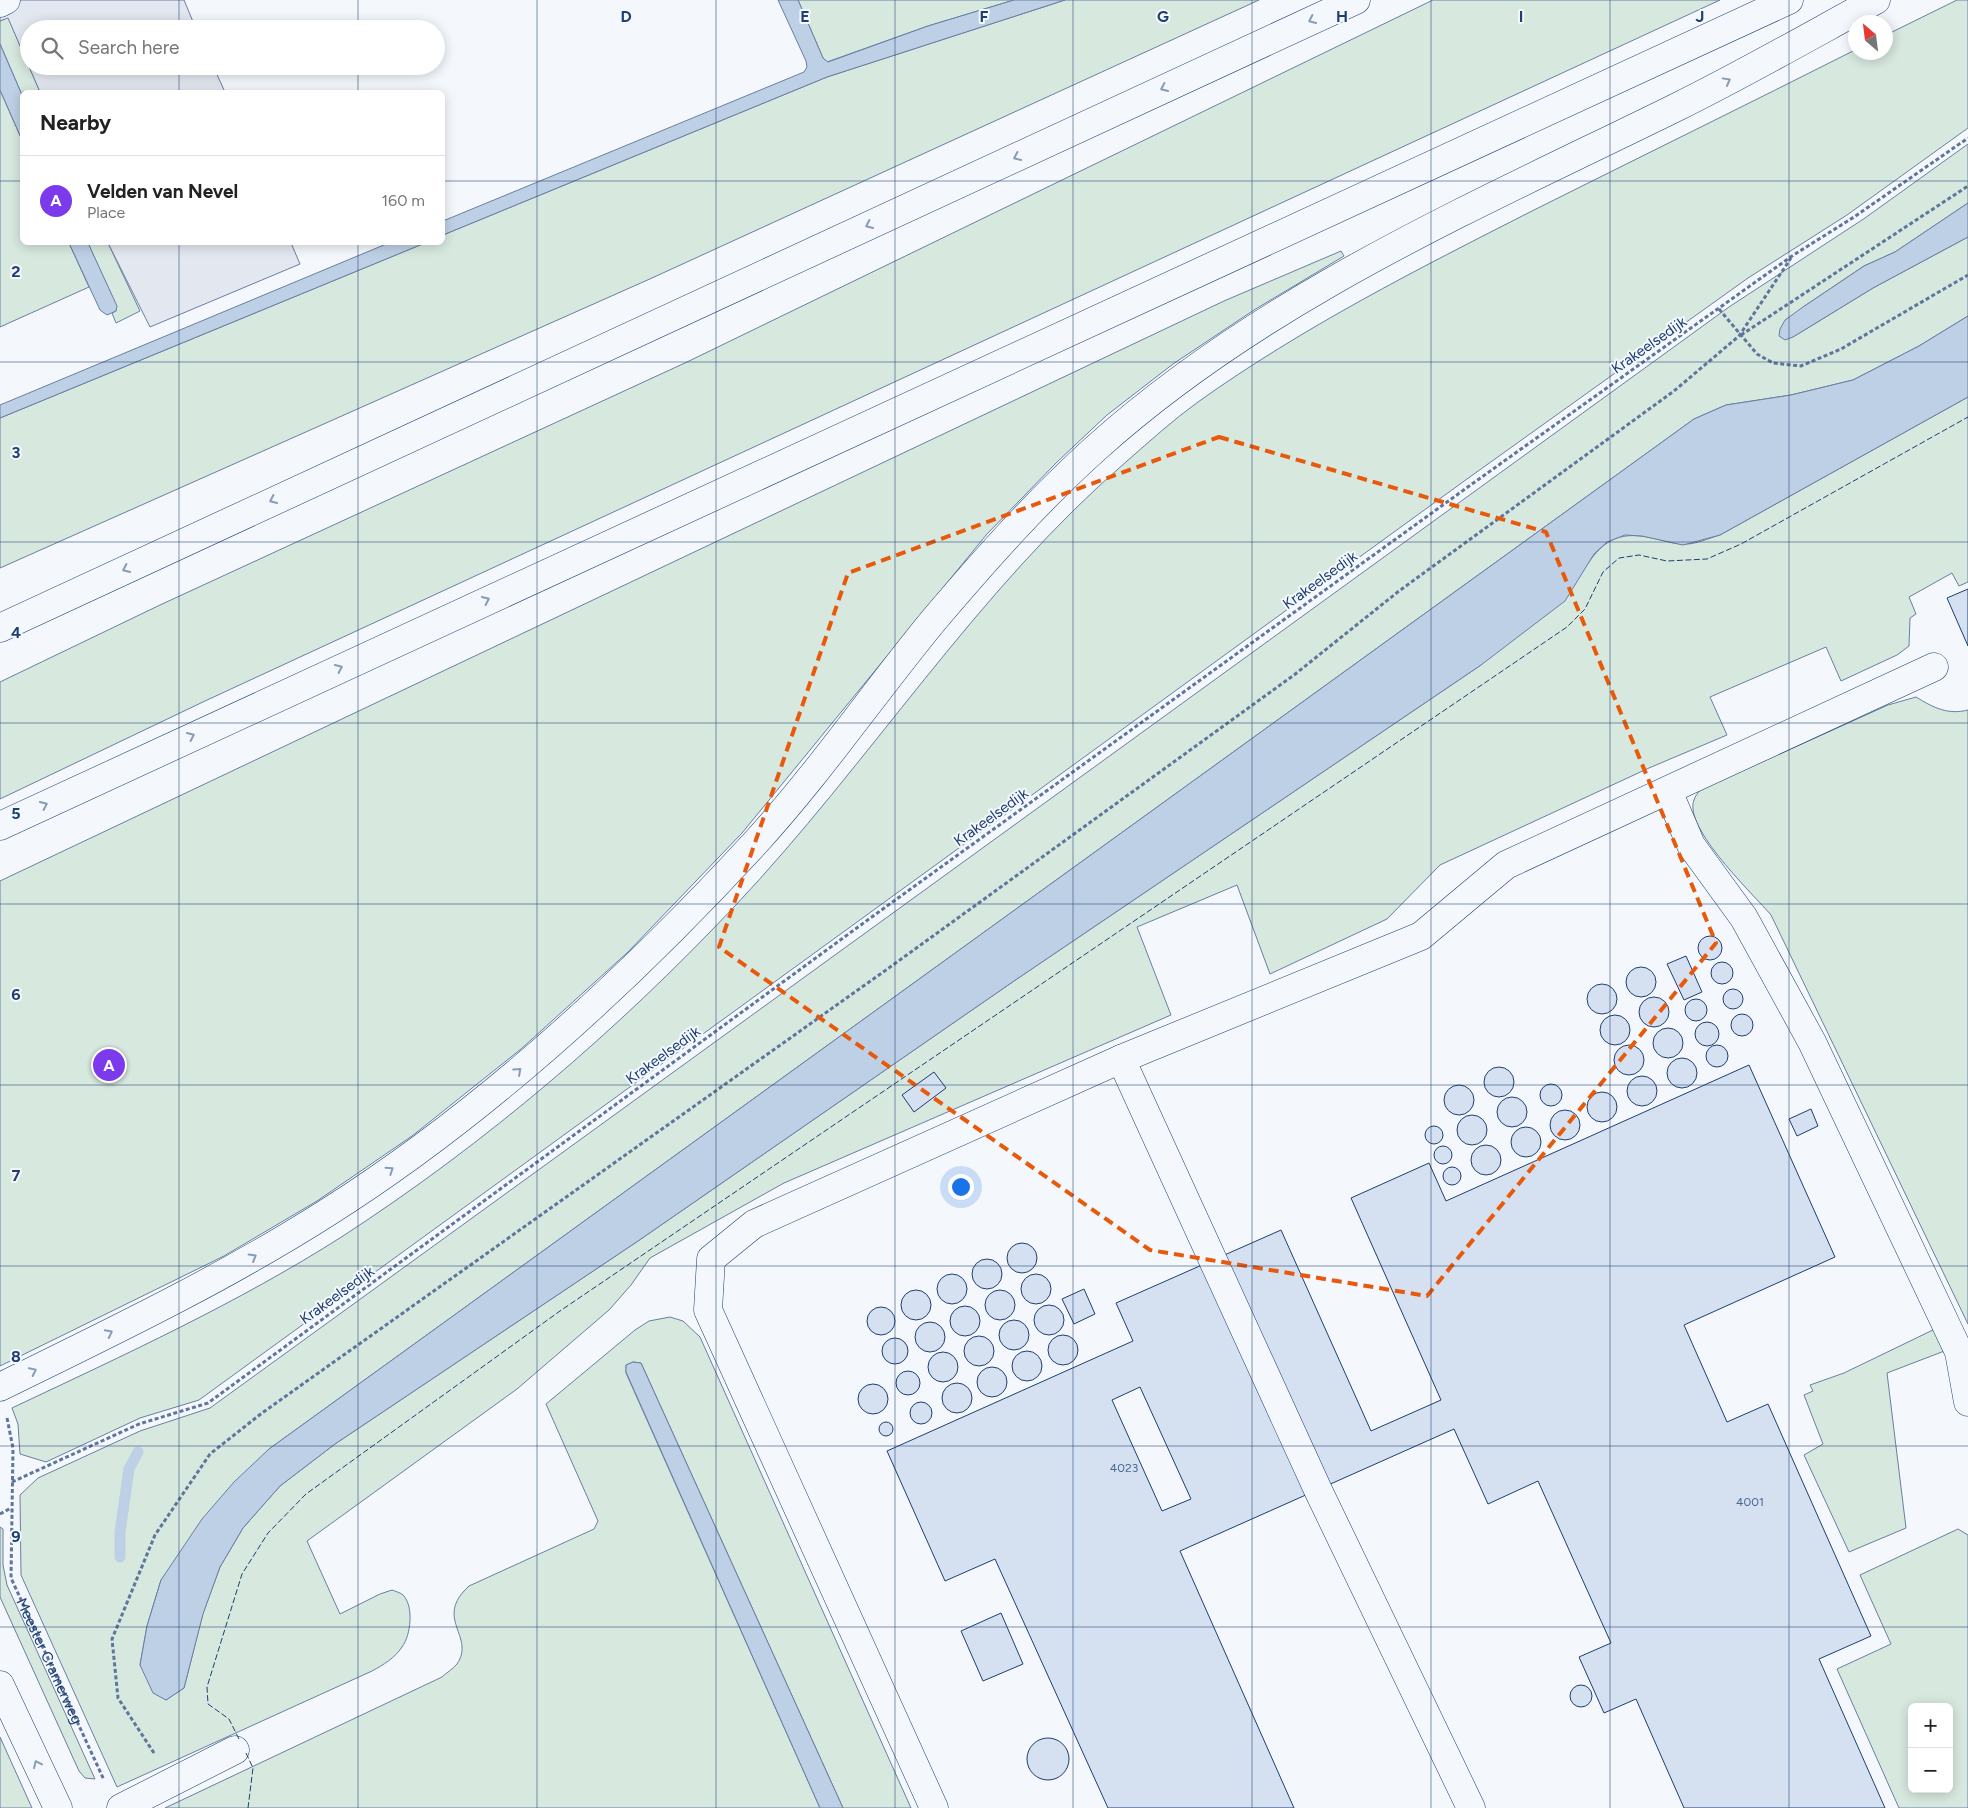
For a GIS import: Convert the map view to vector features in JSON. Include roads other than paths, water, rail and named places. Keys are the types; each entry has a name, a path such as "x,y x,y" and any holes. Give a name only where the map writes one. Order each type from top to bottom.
{"main road":[{"path":"0,3 6,0"},
{"path":"0,628 1356,0"},
{"path":"0,826 1789,0"},
{"path":"0,1387 241,1265 327,1213 416,1152 501,1087 595,1003 680,923 759,839 831,753 933,622 1034,508 1096,448 1158,396 1275,315 1388,250 1684,104 1876,0"},
{"path":"934,1808 708,1310 711,1260 754,1224 1121,1059 1421,936 1506,865 1934,667"},
{"path":"1668,790 1690,845 1744,918 1812,1042 1959,1352 1968,1402"},
{"path":"1121,1059 1318,1490 1471,1808"},
{"path":"0,1685 58,1808"},
{"path":"121,1808 235,1750"}],"water":[{"path":"778,0 798,0 823,58 828,62 928,26 1014,0 1065,0 827,77 445,234 445,220 804,72 807,67"},
{"path":"0,44 20,90 20,135 0,90"},
{"path":"1968,203 1968,237 1873,288 1793,337 1785,340 1779,336 1780,329 1785,320 1803,307 1864,266 1895,252"},
{"path":"70,245 89,245 117,306 116,311 107,315 100,310"},
{"path":"384,245 420,245 0,418 0,405"},
{"path":"1968,316 1968,397 1720,535 1683,545 1642,536 1625,535 1607,542 1594,554 1565,601 1481,665 1014,981 638,1241 335,1444 280,1486 243,1528 220,1567 203,1614 184,1688 166,1700 153,1693 140,1665 147,1626 161,1580 202,1519 234,1482 269,1449 1694,419 1726,405 1791,395 1853,380 1919,346"},
{"path":"633,1362 641,1363 843,1808 820,1808 626,1372 626,1365"}],"waterway":[{"path":"120,1557 120,1532 129,1469 138,1452"}],"place":[{"name":"Velden van Nevel","path":"109,1065"}]}
